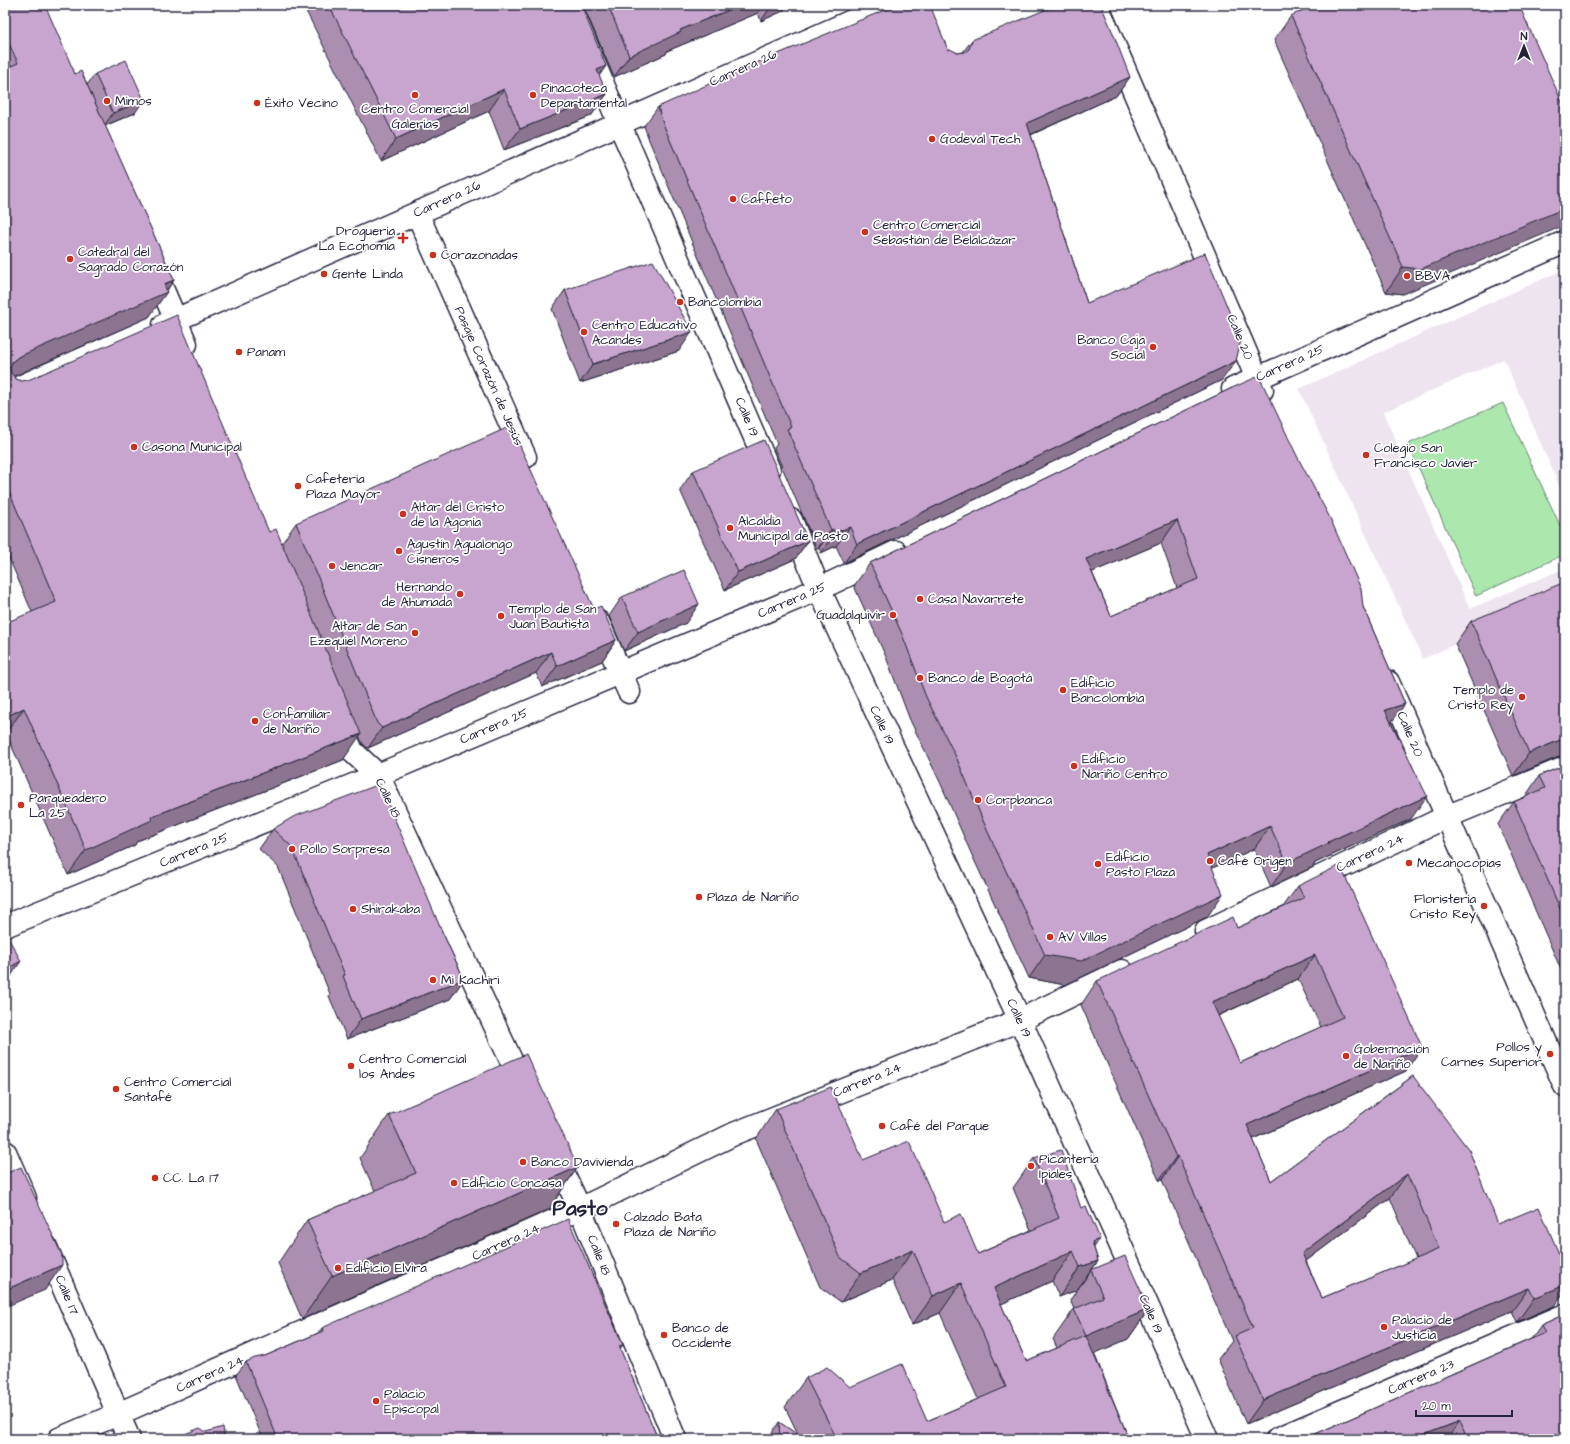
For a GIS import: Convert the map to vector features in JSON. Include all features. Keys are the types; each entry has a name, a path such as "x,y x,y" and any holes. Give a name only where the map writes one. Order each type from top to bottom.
{"street":[{"name":"Calle 19","path":"570,5 619,123 804,549 819,589 1020,1020 1207,1439"},
{"name":"Carrera 26","path":"148,332 888,5"},
{"name":"Calle 20","path":"1097,5 1270,407"},
{"name":"Pasaje Corazón de Jesús","path":"416,213 533,476"},
{"name":"Carrera 25","path":"1214,398 1257,377 1565,242"},
{"path":"144,248 194,363"},
{"name":"Carrera 25","path":"5,926 378,775 624,682 912,544"},
{"path":"591,607 624,682"},
{"name":"Calle 20","path":"1380,663 1446,817 1565,1086"},
{"name":"Calle 18","path":"331,700 352,751 378,775 533,1108"},
{"name":"Carrera 24","path":"1186,940 1446,817 1565,768"},
{"name":"Carrera 24","path":"59,1439 580,1209 736,1132 1020,1020 1143,961"},
{"name":"Calle 18","path":"546,1137 580,1209 675,1439"},
{"name":"Calle 17","path":"5,1152 130,1439"},
{"name":"Carrera 23","path":"1277,1439 1565,1315"}],"shaded area":[{"name":"Colegio San Francisco Javier","path":"1565,269 1565,499 1504,359 1383,412 1470,609 1565,568 1565,598 1423,659 1299,389"}],"green space":[{"path":"1503,403 1565,536 1565,554 1476,596 1408,444"}],"building":[{"path":"5,5 45,5 75,74 81,71 174,280 164,284 167,292 18,357 12,362 10,368 11,373 16,379 22,381 28,380 177,315 269,532 276,529 361,734 151,817 152,820 86,850 24,708 5,717 5,623 56,602 5,482 5,69 18,63 5,35"},
{"path":"329,5 581,5 606,66 597,70 607,94 520,129 504,89 396,139"},
{"path":"608,5 741,5 680,30 681,32 629,56"},
{"name":"Centro Comercial Sebastián de Belalcázar","path":"897,5 930,5 948,50 950,49 958,53 965,52 969,49 972,40 1057,5 1101,5 1130,77 1027,123 1087,303 1205,253 1241,340 1236,361 857,544 850,527 834,533 833,529 831,530 787,429 791,427 662,121 658,107 756,63"},
{"path":"1313,5 1519,5 1565,109 1565,208 1421,269 1403,267 1291,16"},
{"path":"126,60 144,100 113,113 95,74"},
{"path":"653,261 692,332 593,364 565,290"},
{"path":"1259,376 1297,456 1330,518 1361,589 1363,607 1405,704 1385,710 1427,796 1328,842 1329,843 1287,863 1270,826 1207,855 1223,894 1081,961 1045,955 987,830 957,759 926,697 902,634 870,563","holes":["1177,520 1198,579 1111,616 1086,559"]},
{"path":"511,426 594,609 601,606 616,640 557,666 551,652 382,728 377,723 296,523"},
{"path":"764,440 808,541 738,572 693,471"},
{"path":"684,570 699,604 638,632 622,597"},
{"name":"Templo de Cristo Rey","path":"1565,582 1565,738 1529,753 1471,621"},
{"path":"1565,765 1565,920 1514,802 1545,788 1539,776"},
{"path":"380,784 440,927 464,979 361,1019 343,976 345,975 292,847 273,829 293,817"},
{"path":"1340,865 1422,1047 1247,1125 1271,1181 1413,1076 1469,1150 1498,1224 1539,1207 1565,1268 1565,1285 1534,1298 1529,1288 1263,1400 1235,1336 1253,1328 1178,1156 1176,1157 1097,981 1233,917 1237,928 1304,898 1298,886","holes":["1315,955 1343,1017 1240,1063 1212,1002","1407,1174 1439,1249 1322,1298 1302,1253"]},
{"path":"5,932 21,961 5,970"},
{"path":"526,1054 578,1167 332,1276 307,1220 416,1173 389,1115"},
{"path":"831,1087 863,1160 909,1141 944,1222 961,1214 978,1254 1059,1218 1034,1158 1061,1150 1081,1208 1086,1206 1100,1239 1092,1242 1098,1261 1080,1267 1073,1251 994,1288 1026,1361 1086,1336 1129,1439 837,1439 806,1378 827,1367 850,1387 902,1364 927,1421 1006,1387 961,1283 933,1296 913,1250 861,1273 840,1257 776,1109"},
{"path":"21,1167 62,1255 62,1265 5,1290 5,1174"},
{"path":"568,1219 623,1345 619,1346 658,1439 278,1439 246,1362 265,1356 323,1331 322,1328"},
{"path":"1125,1256 1149,1309 1086,1336 1074,1309 1103,1297 1091,1270"},
{"path":"1565,1314 1565,1439 1467,1439 1460,1421 1413,1439 1304,1439 1545,1333 1541,1325"},
{"path":"779,1422 804,1439 780,1439"},
{"path":"223,1427 225,1439 178,1439 177,1437 200,1428 206,1432"}],"place":[{"name":"Centro Comercial Galerías","path":"415,95"},
{"name":"Pinacoteca Departamental","path":"533,95"},
{"name":"Mimos","path":"107,101"},
{"name":"Éxito Vecino","path":"257,103"},
{"name":"Godeval Tech","path":"932,139"},
{"name":"Caffeto","path":"733,199"},
{"name":"Centro Comercial Sebastián de Belalcázar","path":"865,232"},
{"name":"Droguería La Economía","path":"403,238"},
{"name":"Corazonadas","path":"433,255"},
{"name":"Catedral del Sagrado Corazón","path":"70,259"},
{"name":"Gente Linda","path":"324,274"},
{"name":"BBVA","path":"1407,276"},
{"name":"Bancolombia","path":"680,302"},
{"name":"Centro Educativo Acandes","path":"584,332"},
{"name":"Banco Caja Social","path":"1153,347"},
{"name":"Panam","path":"239,352"},
{"name":"Casona Municipal","path":"134,447"},
{"name":"Colegio San Francisco Javier","path":"1366,455"},
{"name":"Cafetería Plaza Mayor","path":"298,486"},
{"name":"Altar del Cristo de la Agonía","path":"403,514"},
{"name":"Alcaldía Municipal de Pasto","path":"730,528"},
{"name":"Agustín Agualongo Cisneros","path":"399,551"},
{"name":"Jencar","path":"332,566"},
{"name":"Hernando de Ahumada","path":"460,594"},
{"name":"Casa Navarrete","path":"920,599"},
{"name":"Guadalquivir","path":"893,615"},
{"name":"Templo de San Juan Bautista","path":"501,616"},
{"name":"Altar de San Ezequiel Moreno","path":"415,633"},
{"name":"Banco de Bogotá","path":"920,678"},
{"name":"Edificio Bancolombia","path":"1063,690"},
{"name":"Templo de Cristo Rey","path":"1522,697"},
{"name":"Confamiliar de Nariño","path":"255,721"},
{"name":"Edificio Nariño Centro","path":"1074,766"},
{"name":"Corpbanca","path":"978,800"},
{"name":"Parqueadero La 25","path":"21,805"},
{"name":"Pollo Sorpresa","path":"292,849"},
{"name":"Café Origen","path":"1210,861"},
{"name":"Mecanocopias","path":"1409,863"},
{"name":"Edificio Pasto Plaza","path":"1098,864"},
{"name":"Plaza de Nariño","path":"699,897"},
{"name":"Floristería Cristo Rey","path":"1484,906"},
{"name":"Shirakaba","path":"353,909"},
{"name":"AV Villas","path":"1050,937"},
{"name":"Mi Kachiri","path":"433,980"},
{"name":"Pollos y Carnes Superior","path":"1550,1054"},
{"name":"Gobernación de Nariño","path":"1346,1056"},
{"name":"Centro Comercial los Andes","path":"351,1066"},
{"name":"Centro Comercial Santafé","path":"116,1089"},
{"name":"Café del Parque","path":"882,1126"},
{"name":"Banco Davivienda","path":"523,1162"},
{"name":"Picantería Ipiales","path":"1031,1166"},
{"name":"CC. La 17","path":"155,1178"},
{"name":"Edificio Concasa","path":"454,1183"},
{"name":"Calzado Bata Plaza de Nariño","path":"616,1224"},
{"name":"Edificio Elvira","path":"338,1268"},
{"name":"Palacio de Justicia","path":"1384,1327"},
{"name":"Banco de Occidente","path":"664,1335"},
{"name":"Palacio Episcopal","path":"376,1401"}],"district":[{"name":"Pasto","path":"580,1208"}]}
